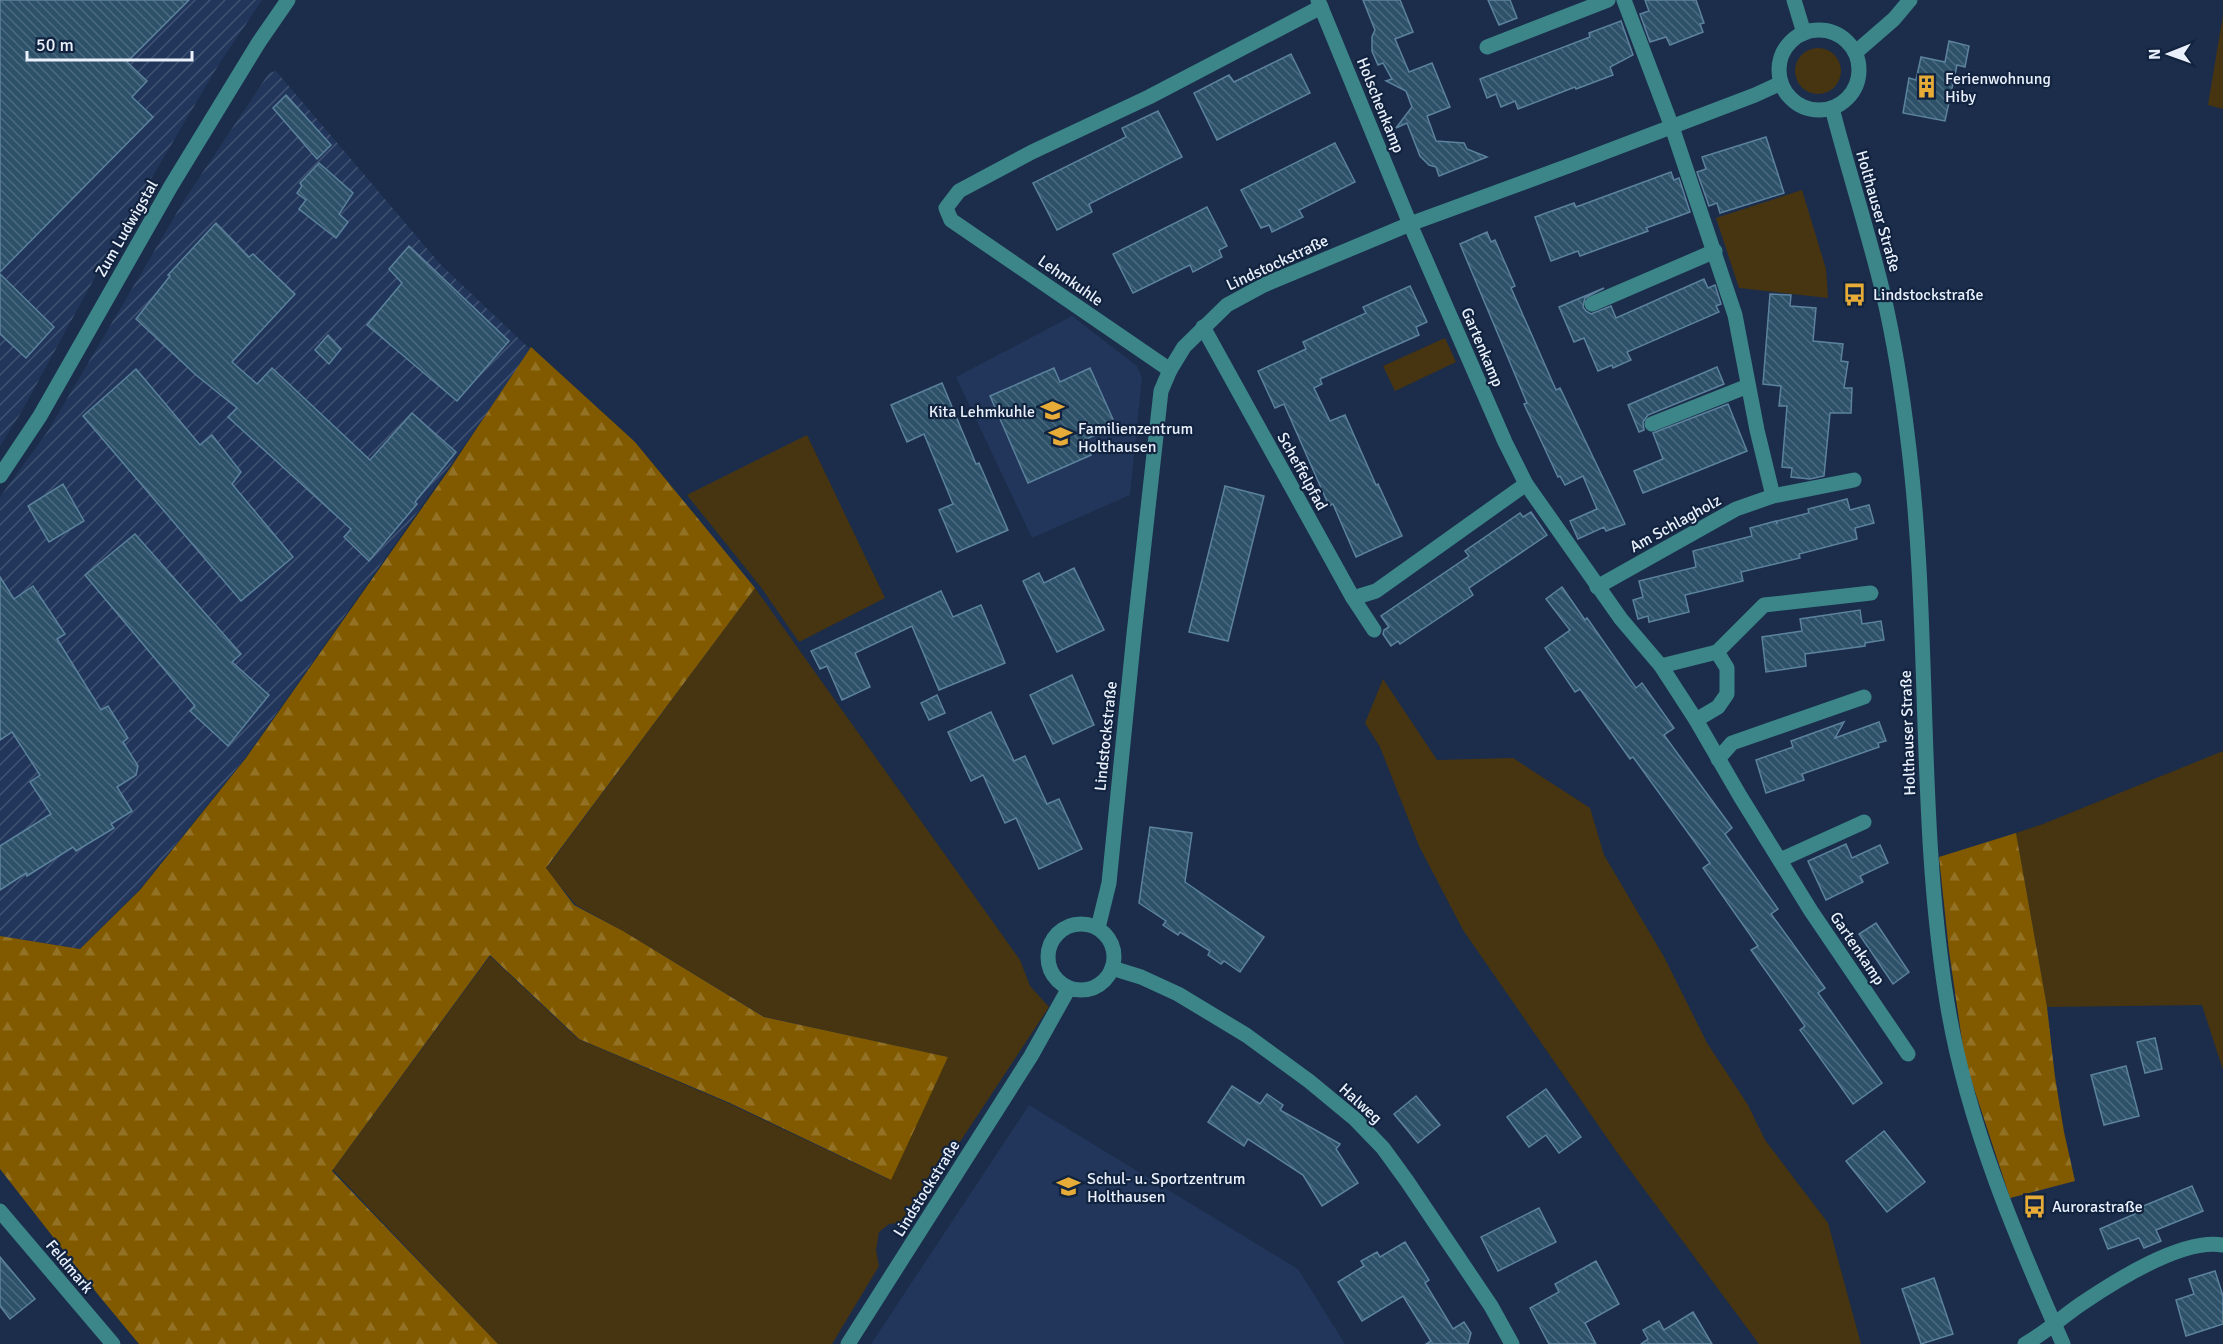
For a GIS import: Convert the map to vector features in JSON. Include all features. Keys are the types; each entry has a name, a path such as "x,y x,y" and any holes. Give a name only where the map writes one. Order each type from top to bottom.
{"street":[{"name":"Zum Ludwigstal","path":"0,476 40,416 171,186 253,52 288,0"},
{"path":"1487,46 1608,0"},
{"path":"1624,0 1672,127 1735,315 1748,386 1773,496"},
{"path":"1794,0 1804,33"},
{"path":"1856,52 1894,19 1910,0"},
{"name":"Lehmkuhle","path":"1170,370 951,219 946,208 959,191 1032,152 1149,97 1320,3"},
{"name":"Holschenkamp","path":"1320,3 1410,224"},
{"path":"1814,30 1834,32 1850,43 1856,52 1860,75 1851,96 1842,104 1832,108 1811,110 1792,100 1781,83 1779,71 1783,53 1794,39 1804,33 1814,30"},
{"name":"Lindstockstraße","path":"1098,927 1109,883 1161,391 1184,347 1227,305 1264,285 1410,224 1672,127 1781,83"},
{"name":"Holthauser Straße","path":"1832,108 1884,296 1896,354 1906,429 1920,579 1930,854 1940,959 1947,1005 1959,1064 1989,1162 2063,1344"},
{"name":"Gartenkamp","path":"1410,224 1504,442 1526,484 1597,587 1661,666 1811,911 1908,1054"},
{"path":"1592,304 1715,251"},
{"name":"Scheffelpfad","path":"1203,327 1353,598 1374,630"},
{"path":"1652,424 1748,386"},
{"name":"Am Schlagholz","path":"1597,587 1736,509 1773,496 1854,480"},
{"path":"1353,598 1376,591 1526,484"},
{"path":"1661,666 1717,652 1764,605 1871,593"},
{"path":"1696,720 1718,707 1727,694 1727,668 1717,652"},
{"path":"1718,759 1732,743 1864,697"},
{"path":"1780,860 1864,822"},
{"path":"1080,923 1098,927 1110,939 1114,955 1112,968 1106,979 1090,989 1076,990 1059,982 1053,974 1048,956 1050,944 1066,927 1080,923"},
{"name":"Halweg","path":"1112,968 1141,977 1178,994 1246,1035 1309,1081 1355,1119 1383,1149 1407,1181 1491,1306 1512,1344"},
{"name":"Lindstockstraße","path":"848,1344 1031,1056 1069,987"},
{"name":"Feldmark","path":"0,1211 113,1344"},
{"path":"2025,1344 2081,1304 2170,1253 2195,1245 2223,1245"}],"shaded area":[{"path":"0,0 262,0 219,64 119,233 22,411 0,446"},
{"path":"2223,15 2223,109 2208,105"},
{"path":"1818,48 1834,55 1841,71 1834,87 1818,94 1802,87 1795,71 1802,55"},
{"path":"276,71 441,265 531,350 245,758 139,890 80,949 0,936 0,497 48,431 185,199 269,73"},
{"path":"1802,190 1826,269 1828,298 1739,288 1716,218"},
{"name":"Familienzentrum Holthausen","path":"1072,316 1137,366 1142,378 1130,495 1032,538 956,377"},
{"path":"1445,338 1456,362 1395,391 1383,366"},
{"path":"807,435 885,598 799,642 760,586 687,495"},
{"path":"755,588 1020,960 1030,986 1049,1007 907,1222 889,1224 879,1232 876,1250 879,1266 832,1344 498,1344 333,1170 490,956 578,1039 730,1104 890,1180 948,1057 765,1017 576,905 546,869"},
{"path":"1383,679 1437,760 1513,758 1590,808 1604,855 1664,957 1707,1043 1748,1105 1765,1140 1828,1223 1861,1344 1759,1344 1621,1158 1463,930 1419,846 1380,747 1365,723"},
{"path":"2223,751 2223,1070 2202,1005 2047,1007 2016,833"},
{"name":"Schul- u. Sportzentrum Holthausen","path":"1029,1105 1298,1269 1345,1344 871,1344"}],"green space":[{"path":"531,347 635,442 755,588 546,868 574,905 623,931 764,1017 948,1057 891,1180 730,1103 579,1039 490,955 332,1171 498,1344 139,1344 0,1169 0,936 80,949 140,890 246,758 453,464"},
{"path":"2016,833 2047,1007 2064,1132 2075,1181 2010,1198 1965,1061 1949,951 1939,857"}],"building":[{"path":"0,0 189,0 127,62 147,81 132,97 153,117 0,272"},
{"path":"1363,0 1400,0 1413,32 1395,39 1409,72 1432,63 1450,107 1427,116 1436,141 1464,143 1467,149 1487,157 1439,176 1436,167 1429,165 1420,156 1407,123 1396,128 1412,107 1406,91 1386,81 1392,79 1383,63 1378,65 1372,51 1372,37 1375,30"},
{"path":"1488,0 1510,0 1517,18 1499,25"},
{"path":"1645,0 1696,0 1704,23 1700,24 1703,32 1670,45 1666,37 1650,42 1640,14 1649,11"},
{"path":"1621,21 1633,55 1610,67 1613,75 1518,109 1515,101 1501,107 1496,94 1487,98 1480,79 1590,37 1589,33"},
{"name":"Ferienwohnung Hiby","path":"1949,41 1969,46 1965,67 1957,65 1945,121 1903,113 1909,78 1916,80 1921,57 1945,62"},
{"path":"1291,54 1310,93 1217,140 1194,93 1229,75 1234,82"},
{"path":"286,95 331,145 317,159 273,108"},
{"path":"1158,111 1182,157 1089,204 1092,212 1057,230 1033,183 1126,137 1122,128"},
{"path":"1766,137 1784,193 1720,213 1717,203 1709,206 1697,172 1706,169 1702,157"},
{"path":"1335,143 1355,182 1299,210 1303,217 1272,232 1269,225 1261,228 1241,190"},
{"path":"319,163 353,193 339,214 348,222 336,238 299,209 306,200 297,193 302,186 300,183"},
{"path":"1671,172 1674,180 1679,178 1690,212 1646,228 1648,231 1580,256 1578,251 1551,261 1535,217 1574,203 1576,207"},
{"path":"1207,207 1227,246 1219,250 1222,257 1193,272 1190,265 1133,293 1113,254"},
{"path":"216,223 249,257 253,254 295,294 232,362 257,384 272,368 370,460 412,413 456,452 415,502 417,504 369,561 344,537 351,529 228,417 237,408 196,375 136,319 170,276 168,275"},
{"path":"1487,232 1491,242 1495,240 1515,286 1511,288 1556,390 1560,388 1625,524 1606,531 1604,527 1578,539 1570,521 1597,509 1583,476 1565,485 1560,476 1558,477 1524,404 1527,403 1460,244"},
{"path":"409,246 509,341 457,401 367,325 402,283 389,269"},
{"path":"0,274 54,327 26,358 0,334"},
{"path":"1704,279 1708,288 1715,285 1721,304 1716,306 1719,312 1627,352 1631,360 1613,368 1612,365 1598,371 1584,338 1574,342 1559,307 1604,288 1585,298 1583,307 1591,314 1611,306 1616,318"},
{"path":"1410,286 1427,322 1416,327 1419,335 1320,379 1322,384 1314,388 1330,421 1345,415 1402,536 1356,557 1333,504 1329,506 1284,404 1275,408 1258,371 1306,349 1303,342 1366,313 1363,307"},
{"path":"1770,294 1791,295 1790,306 1816,308 1813,341 1843,344 1841,361 1848,362 1844,388 1852,388 1851,413 1830,413 1824,476 1810,479 1791,477 1792,468 1782,467 1787,406 1779,406 1781,386 1763,384"},
{"path":"328,335 341,349 329,364 315,350"},
{"path":"1717,367 1724,384 1648,415 1643,422 1644,430 1639,432 1628,405"},
{"name":"Kita Lehmkuhle","path":"1054,368 1060,382 1090,368 1116,426 1084,440 1091,455 1028,483 990,396"},
{"path":"136,369 200,445 212,435 241,472 232,484 293,557 241,601 83,416"},
{"path":"942,383 976,464 979,463 1008,530 957,552 939,510 953,504 924,434 907,442 891,405"},
{"path":"1728,404 1747,451 1643,493 1634,471 1663,459 1653,433"},
{"path":"63,484 84,521 49,542 28,506"},
{"path":"1225,486 1264,496 1228,641 1189,632"},
{"path":"1847,499 1850,510 1869,505 1874,523 1855,528 1857,539 1799,554 1800,558 1741,572 1743,581 1685,595 1689,612 1649,622 1648,616 1638,619 1633,600 1643,597 1639,581 1696,567 1693,551 1752,536 1750,528 1776,521 1777,524 1777,521 1809,513 1808,509"},
{"path":"1531,512 1547,535 1469,588 1473,595 1400,644 1398,641 1391,646 1383,634 1384,630 1389,627 1381,616 1469,556 1465,551 1520,513 1523,517"},
{"path":"135,534 241,654 232,662 269,695 228,746 190,711 195,706 85,575"},
{"path":"1074,568 1104,630 1057,652 1023,581 1039,573 1044,583"},
{"path":"0,577 14,599 33,586 65,634 57,639 101,710 108,706 128,738 123,742 138,766 136,775 117,787 132,811 111,824 114,828 76,851 73,847 0,890 0,846 51,814 30,782 40,775 12,732 0,740"},
{"path":"1562,587 1585,620 1587,618 1636,688 1642,683 1674,728 1664,735 1732,828 1725,834 1778,909 1771,914 1825,988 1818,993 1882,1083 1853,1104 1800,1030 1805,1026 1751,950 1758,946 1703,868 1710,863 1633,757 1630,759 1580,689 1575,692 1545,648 1570,630 1546,599"},
{"path":"941,591 953,617 981,605 1005,663 939,690 912,626 855,653 870,687 842,700 827,666 820,669 811,651"},
{"path":"1860,610 1862,624 1881,621 1884,640 1865,643 1865,646 1805,654 1806,666 1766,672 1762,637 1802,631 1800,619"},
{"path":"1072,675 1094,725 1053,744 1030,695"},
{"path":"937,695 945,713 929,720 921,703"},
{"path":"991,712 1014,761 1025,756 1047,804 1059,799 1082,849 1039,869 1016,818 1005,823 983,775 971,781 948,732"},
{"path":"1844,722 1835,738 1879,722 1886,741 1878,743 1879,747 1802,774 1804,780 1766,793 1756,760 1793,747 1791,741"},
{"path":"1150,827 1192,833 1185,882 1264,937 1240,972 1224,961 1221,964 1208,955 1210,951 1180,932 1178,935 1163,925 1166,921 1139,903"},
{"path":"1846,844 1852,858 1880,845 1888,863 1860,876 1863,882 1826,900 1808,861"},
{"path":"1876,923 1909,972 1893,984 1859,934"},
{"path":"2155,1038 2162,1069 2145,1073 2137,1042"},
{"path":"2126,1066 2139,1116 2104,1125 2091,1075"},
{"path":"1232,1086 1260,1104 1267,1094 1283,1105 1280,1110 1340,1144 1336,1149 1358,1183 1322,1206 1303,1175 1248,1139 1244,1146 1208,1122"},
{"path":"1546,1089 1581,1137 1559,1153 1546,1135 1529,1147 1507,1117"},
{"path":"1416,1096 1440,1125 1418,1143 1394,1114"},
{"path":"1884,1131 1925,1182 1887,1212 1846,1161"},
{"path":"2192,1186 2203,1211 2156,1230 2161,1241 2144,1248 2139,1238 2108,1249 2100,1229 2137,1213 2136,1209"},
{"path":"1539,1208 1556,1242 1498,1271 1481,1237"},
{"path":"1405,1242 1429,1280 1425,1283 1453,1329 1464,1322 1471,1333 1468,1344 1426,1344 1431,1341 1403,1296 1362,1321 1338,1282 1364,1266 1361,1261 1377,1252 1380,1257"},
{"path":"0,1257 35,1299 10,1319 0,1306"},
{"path":"1596,1261 1619,1304 1585,1323 1596,1344 1549,1344 1530,1308 1559,1292 1555,1284"},
{"path":"2215,1271 2223,1296 2223,1324 2186,1336 2176,1300 2194,1294 2189,1279"},
{"path":"1934,1278 1953,1334 1921,1344 1902,1289"},
{"path":"1693,1312 1712,1344 1641,1344 1648,1339 1643,1330 1659,1321 1664,1330"}],"place":[{"name":"Ferienwohnung Hiby","path":"1927,87"},
{"name":"Lindstockstraße","path":"1855,294"},
{"name":"Kita Lehmkuhle","path":"1053,411"},
{"name":"Familienzentrum Holthausen","path":"1060,437"},
{"name":"Schul- u. Sportzentrum Holthausen","path":"1069,1187"},
{"name":"Aurorastraße","path":"2034,1206"}]}
